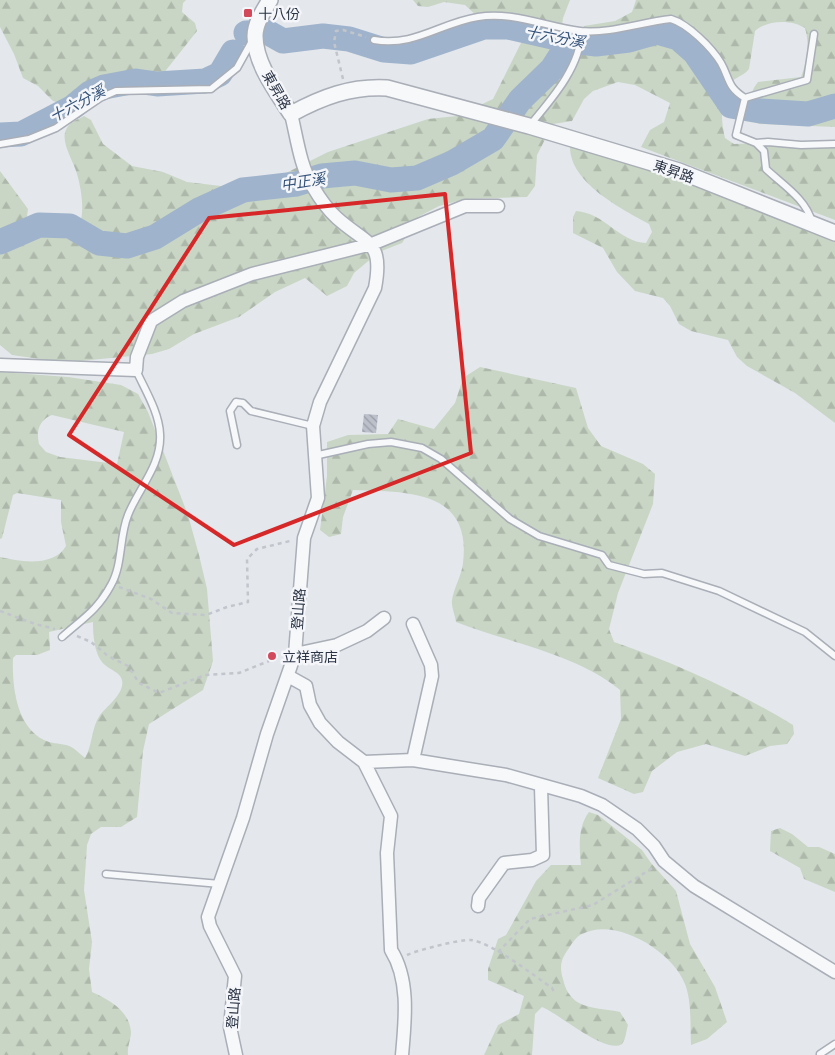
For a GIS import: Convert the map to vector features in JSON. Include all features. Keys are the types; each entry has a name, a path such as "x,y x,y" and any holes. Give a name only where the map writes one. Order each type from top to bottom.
{"street":[{"path":"255,35 260,17 270,0"},
{"name":"東昇路","path":"255,35 259,56 272,84 291,114 310,104 346,90 365,87 387,88 494,116 679,171 835,233"},
{"path":"291,114 305,171 312,185 326,207 372,244"},
{"path":"0,365 136,370 137,358 151,321 183,301 252,274 372,244 465,206 498,206"},
{"name":"登山路","path":"236,1055 230,1027 235,976 210,926 208,917 243,818 267,734 294,654 304,538 318,498 313,456 313,426 320,402 374,288 378,260 372,244"},
{"path":"294,654 337,645 367,631 384,618"},
{"path":"413,624 431,666 432,676 413,760"},
{"path":"288,676 306,686 310,705 320,723 338,742 364,762 380,790 391,816 387,853 390,950 397,959 404,991 402,1055"},
{"path":"364,762 413,760 506,775 581,796 602,805 638,829 654,846 664,861 694,886 835,972"},
{"path":"478,906 480,898 504,863 532,860 543,855 541,786"}],"lane":[{"path":"374,40 391,43 409,40 462,21 486,17 519,19 581,31 629,27 654,21 671,20 680,22 688,28 720,63 733,91 745,98 807,80 814,34"},
{"path":"529,126 559,90 581,43 581,31"},
{"path":"0,144 29,138 56,128 100,98 116,91 212,89 236,68 255,35"},
{"path":"745,98 736,134 756,143 764,150 766,169 809,210 813,224"},
{"path":"756,143 835,144"},
{"path":"65,635 92,613 112,584 118,565 128,514 144,488 158,454 160,434 156,413 136,370"},
{"path":"238,445 230,411 236,402 243,403 251,411 313,426"},
{"path":"313,456 368,444 391,442 422,448 442,459 510,520 539,536 556,543 602,555 609,565 644,574 662,573 719,591 805,632 835,656"},
{"path":"106,874 221,884"},
{"path":"820,1054 835,1044"}],"path":[{"path":"346,90 334,42 336,31 343,30 374,40"},
{"path":"112,584 151,599 172,613 206,615 248,602 247,559 256,549 304,538"},
{"path":"0,611 65,635 90,642 108,656 128,666 139,683 159,693 205,675 239,673 269,661"},
{"path":"498,952 530,919 593,904 664,861"},
{"path":"397,959 424,947 471,940 498,952 552,988 555,994"}],"highlighted area":[{"path":"445,194 471,453 234,545 69,435 209,218"}],"green space":[{"path":"0,0 186,0 183,3 182,12 195,23 197,31 163,74 90,83 59,103 53,101 38,86 23,78 14,54 0,27"},
{"path":"413,0 570,0 563,18 561,34 583,37 584,26 615,21 632,12 636,0 835,0 835,127 760,124 752,121 751,96 758,82 801,77 808,47 807,34 805,28 786,22 772,23 755,31 749,69 734,79 727,87 723,99 722,112 725,138 734,144 803,141 835,142 835,220 641,147 650,130 664,122 670,103 635,85 618,82 593,91 584,99 572,121 553,124 537,155 535,186 527,197 465,199 439,206 418,217 402,243 379,252 354,273 347,286 327,296 305,278 275,292 239,317 194,334 169,349 152,354 80,361 47,360 12,355 0,345 0,171 28,209 26,223 51,215 71,222 81,220 82,203 78,179 66,146 65,135 69,125 84,116 91,120 103,144 132,166 163,172 187,182 221,186 276,178 328,152 428,119 457,116 493,99 525,35 479,18 465,5 444,2 428,7 418,6"},
{"path":"570,147 659,172 758,209 835,242 835,423 795,393 747,366 737,357 728,340 691,331 679,324 670,306 663,298 635,291 617,272 603,248 573,233 573,217 576,211 595,217 636,241 646,243 652,232 649,224 612,203 588,183 572,160"},
{"path":"480,367 576,388 588,428 601,446 643,464 655,474 653,504 618,593 609,629 614,642 660,659 705,679 793,725 794,734 787,744 770,746 745,756 706,744 677,752 652,771 643,792 634,794 598,778 621,719 620,690 584,667 564,658 456,622 452,600 463,563 463,539 457,521 446,508 431,500 413,494 353,490 343,517 341,534 329,537 320,530 327,476 327,442 348,435 388,434 398,419 434,429 455,403 463,378"},
{"path":"0,372 68,377 121,385 138,394 148,412 188,515 207,589 213,661 203,690 149,724 143,751 137,817 121,827 101,827 91,834 87,845 84,890 92,942 89,969 92,992 111,1002 126,1018 131,1032 128,1055 0,1055 0,557 36,561 45,560 61,553 66,546 61,522 61,500 17,493 13,495 2,538 0,539","holes":["52,415 124,432 117,464 60,457 46,452 39,444 38,430 41,423","93,622 93,633 98,656 105,665 119,675 122,685 115,699 97,720 85,758 74,748 44,740 27,725 15,693 13,658 16,655 37,655 50,650 49,632"]},
{"path":"589,812 598,815 642,850 676,891 690,944 715,987 727,1022 707,1039 691,1045 689,998 679,972 669,960 642,940 626,933 596,930 580,935 566,952 561,966 564,983 571,996 583,1005 620,1012 628,1025 622,1044 615,1046 594,1039 542,1007 535,1014 532,1055 484,1055 498,1025 519,1014 524,996 488,980 488,969 498,939 506,935 536,881 551,865 581,865 581,830"},
{"path":"780,828 792,834 808,847 819,847 835,854 835,892 804,879 800,868 770,851 771,831"}],"building":[{"path":"364,414 378,415 376,433 362,432"}],"waterway":[{"name":"十六分溪","path":"246,33 267,32 283,41 323,36 349,39 384,50 411,52 484,27 508,27 570,41 596,44 629,40 657,32 678,38 695,53 731,106 760,111 808,114 835,106"},
{"name":"中正溪","path":"0,242 39,225 70,226 99,243 127,246 155,237 199,210 243,190 296,184 322,176 355,173 391,180 417,178 452,163 493,139 520,100 552,69 570,41"},
{"name":"十六分溪","path":"0,135 21,134 73,107 90,93 104,87 136,81 157,84 205,81 220,74 233,52"}],"place":[{"name":"十八份","path":"248,13"},
{"name":"立祥商店","path":"272,656"}]}
